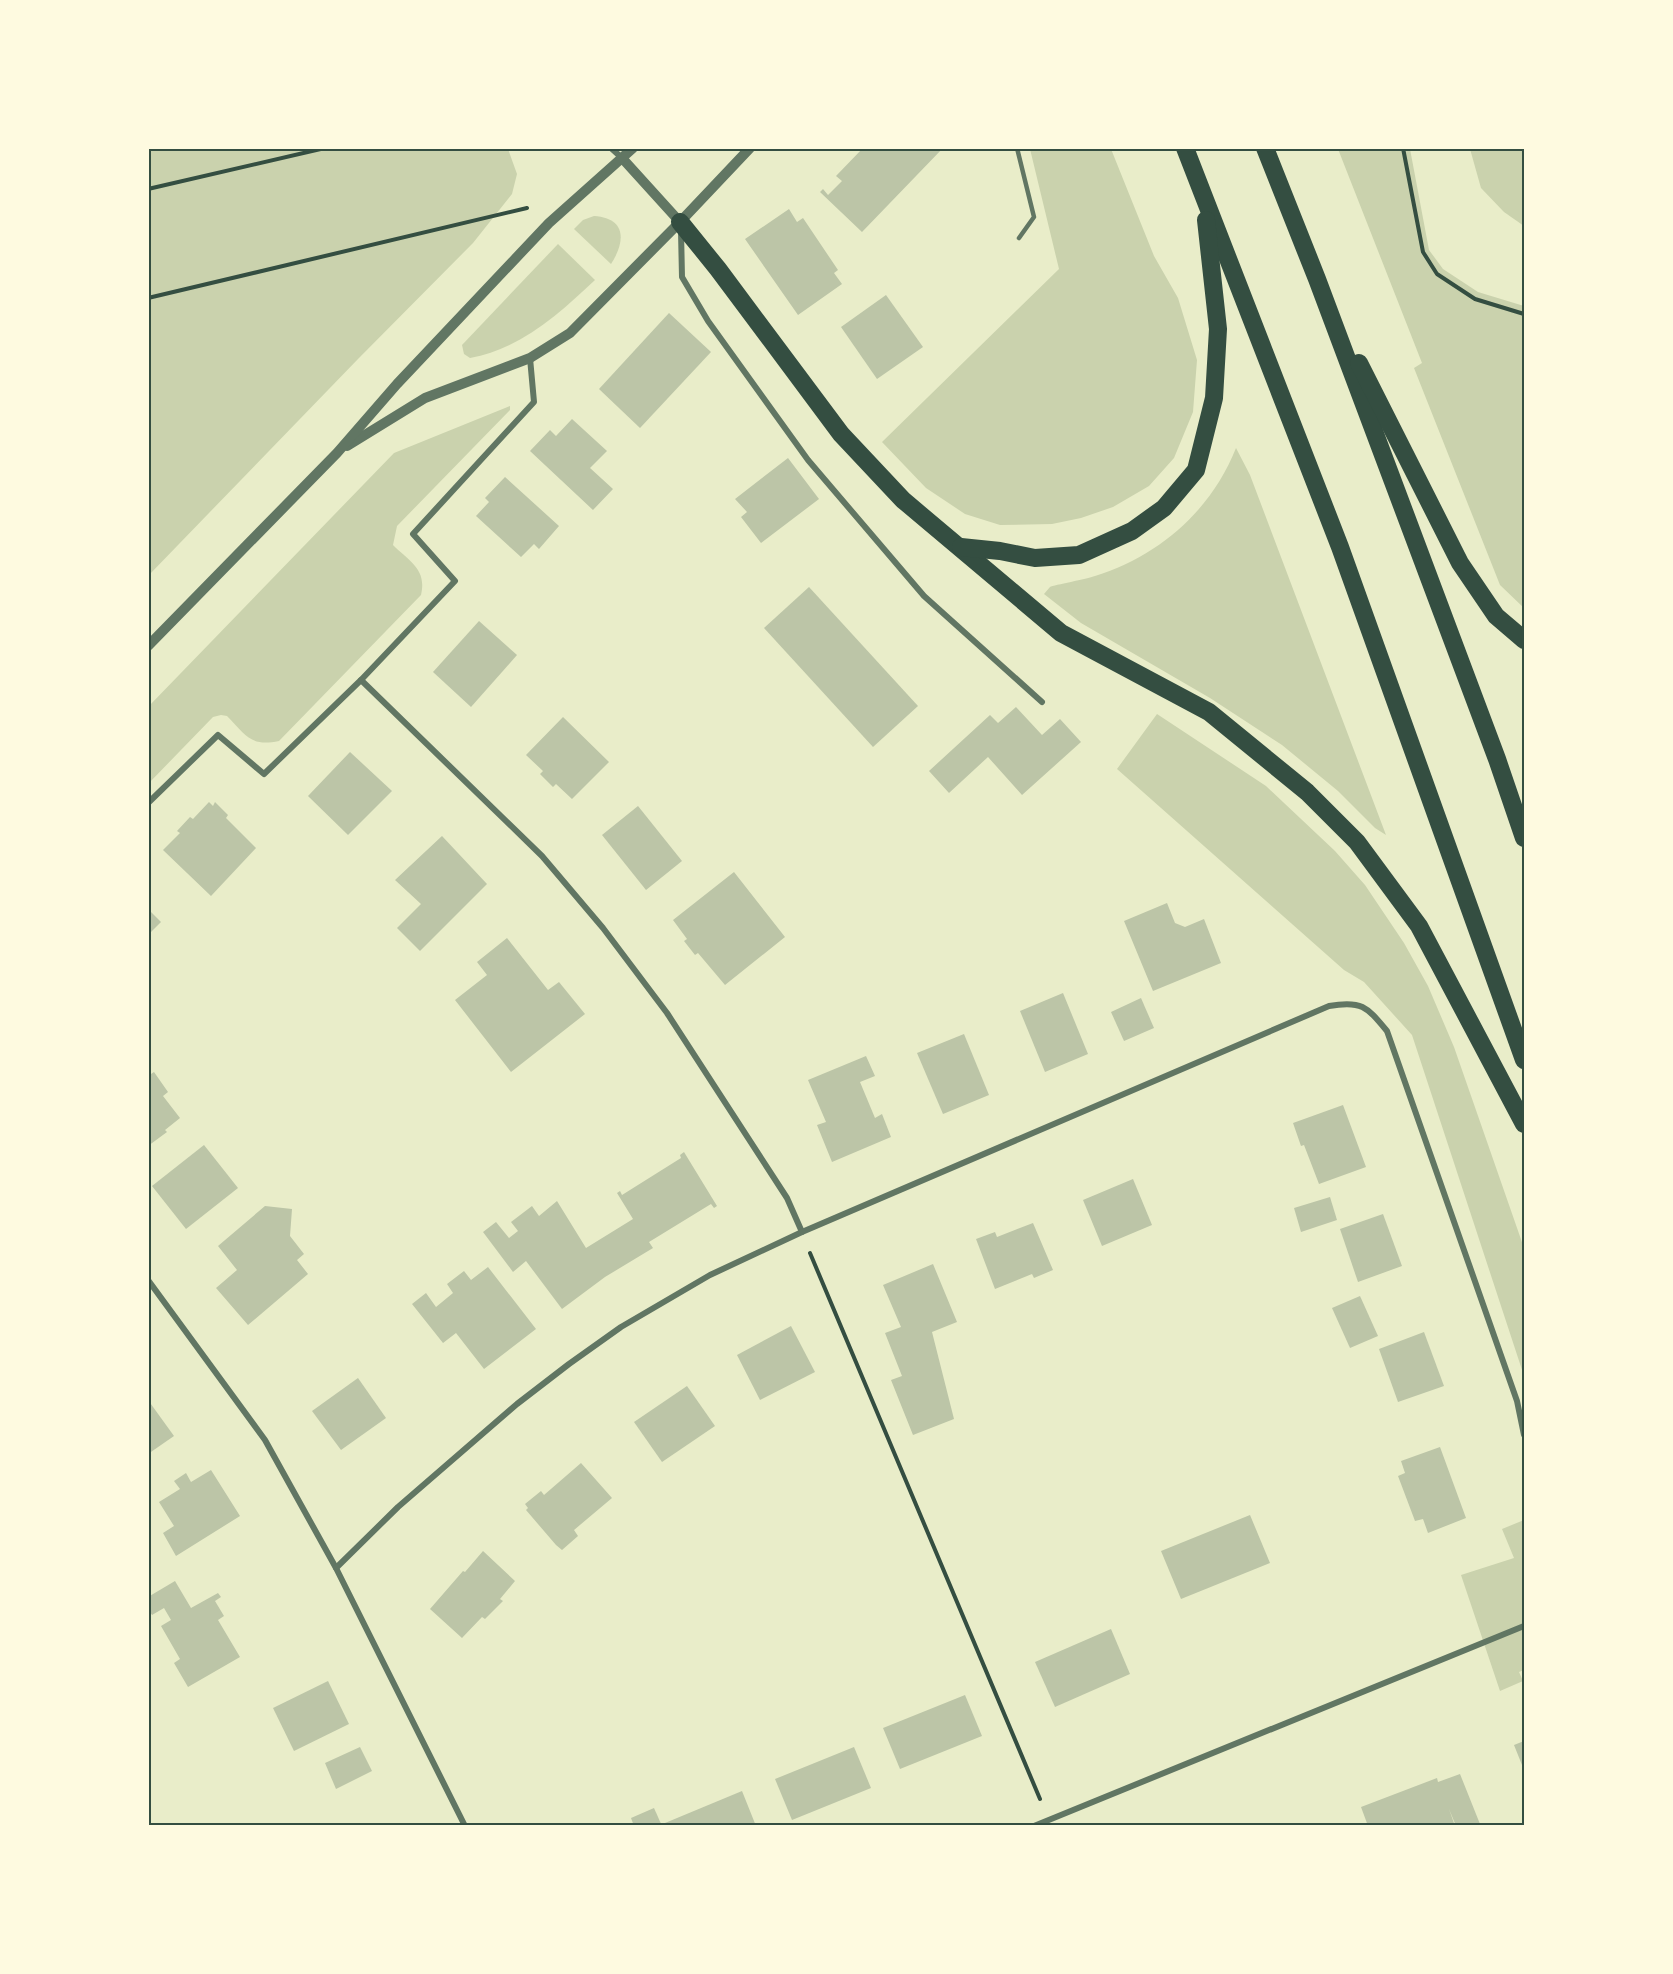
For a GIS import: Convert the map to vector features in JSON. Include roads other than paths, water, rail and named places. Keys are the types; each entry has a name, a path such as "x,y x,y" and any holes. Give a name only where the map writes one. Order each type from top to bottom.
{"highway":[{"path":"1185,148 1340,547 1524,1060"},
{"path":"1265,148 1317,279 1497,759 1524,838"},
{"path":"961,547 1035,558 1079,555 1132,531 1164,508 1196,470 1214,398 1218,329 1204,194"},
{"path":"680,222 718,269 840,434 903,500 1061,633 1209,712 1307,792 1357,842 1419,926 1524,1124"},
{"path":"1317,279 1460,563 1496,616 1524,640"}],"street":[{"path":"611,148 680,222 682,277 708,321 808,460 924,596 1042,702"},
{"path":"148,646 337,453 397,384 549,223 633,148"},
{"path":"337,453 425,398 530,358 570,333 750,148"},
{"path":"148,803 218,735 264,774 362,680 455,581 413,534 534,402 530,358"},
{"path":"362,680 542,856 603,928 667,1013 787,1198 802,1232"},
{"path":"336,1568 398,1507 518,1404 569,1364 621,1327 710,1275 802,1232 1329,1006 1348,1003 1369,1009 1387,1031 1514,1390 1524,1435"},
{"path":"148,1280 265,1440 336,1568 465,1826"},
{"path":"1034,1826 1524,1626"}],"lane":[{"path":"1017,148 1035,217 1020,237"}]}
